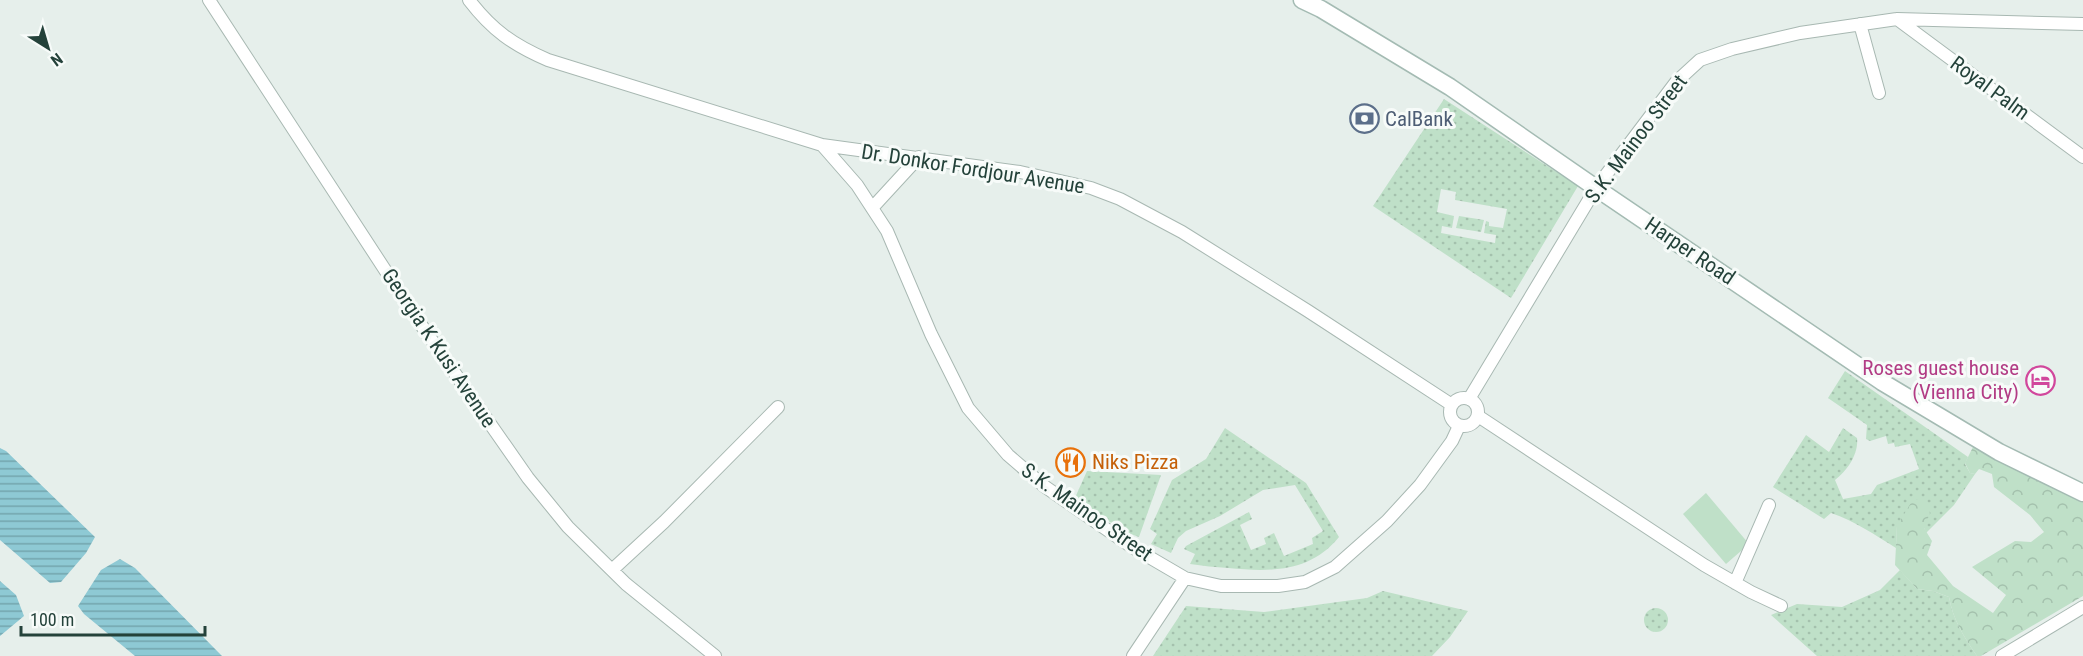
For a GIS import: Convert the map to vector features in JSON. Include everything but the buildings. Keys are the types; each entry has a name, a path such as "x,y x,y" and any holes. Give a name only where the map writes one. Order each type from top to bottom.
{"main road":[{"name":"Harper Road","path":"1302,0 1321,9 1450,87 1882,382 1999,452 2083,493"}],"street":[{"name":"Georgia K Kusi Avenue","path":"209,0 417,319 528,478 568,527 626,584 715,656"},
{"name":"Dr. Donkor Fordjour Avenue","path":"469,0 483,19 503,36 523,49 548,60 822,145 1020,172 1091,188 1120,199 1202,244 1452,405"},
{"name":"S.K. Mainoo Street","path":"1469,399 1596,188 1676,82 1700,60 1732,49 1789,36 1897,19 2083,24"},
{"name":"Royal Palm","path":"1897,19 2083,157"},
{"path":"1860,24 1879,93"},
{"name":"S.K. Mainoo Street","path":"822,145 873,207 887,231 931,334 968,408 1008,454 1044,486 1132,547 1185,578 1221,586 1278,586 1305,582 1335,567 1387,521 1420,485 1448,447 1459,426"},
{"path":"873,207 920,158"},
{"path":"1478,416 1471,425 1459,426 1451,420 1452,405 1462,398 1469,399 1476,405 1478,416 1735,583 1781,606"},
{"path":"612,570 664,522 778,407"},
{"path":"1735,583 1769,505"},
{"path":"1132,656 1185,578"},
{"path":"2002,656 2083,607"}],"green space":[{"path":"1444,99 1578,186 1511,298 1373,206","holes":["1441,189 1456,192 1455,200 1507,209 1503,228 1489,226 1489,222 1486,221 1484,233 1496,235 1495,243 1441,233 1442,226 1452,228 1454,216 1437,212"]},
{"path":"1459,216 1484,220 1481,232 1456,228"},
{"path":"1845,371 1968,457 1965,464 1970,473 1975,474 1954,505 1926,533 1924,528 1897,526 1896,548 1840,516 1831,513 1824,519 1773,487 1806,435 1829,452 1843,428 1857,438 1857,444 1851,462 1835,480 1843,499 1871,494 1877,485 1919,469 1910,444 1895,447 1894,443 1888,444 1886,436 1870,441 1866,439 1867,425 1828,398"},
{"path":"1225,428 1306,483 1339,537 1328,549 1315,558 1288,568 1259,570 1190,564 1195,554 1184,549 1186,546 1249,512 1252,519 1240,525 1251,550 1266,544 1264,538 1274,533 1284,556 1313,544 1312,538 1323,531 1295,485 1263,490 1220,516 1186,531 1178,538 1171,553 1151,544 1157,534 1150,529 1172,480 1206,459"},
{"path":"1973,447 2083,500 2083,596 1981,656 1977,656 1960,628 1949,597 1933,591 1917,589 1895,565 1897,526 1912,501 1922,498 1930,513 1924,528 1932,541 1927,555 1953,586 1993,613 2006,595 1972,567 2015,541 2031,542 2044,532 2030,515 1994,487 1992,474 1979,469 1975,474 1970,473 1965,463"},
{"path":"1087,471 1161,475 1139,537 1128,533 1074,500"},
{"path":"1706,493 1749,544 1726,564 1683,514"},
{"path":"1900,570 1917,589 1933,591 1949,597 1956,621 1977,656 1817,656 1771,615 1797,604 1842,607 1880,590"},
{"path":"1383,591 1468,611 1450,637 1432,656 1153,656 1186,606 1264,612 1367,598"},
{"path":"1656,608 1661,609 1667,615 1667,625 1661,631 1656,632 1651,631 1645,625 1644,620 1645,615 1651,609"}],"water":[{"path":"0,448 6,451 95,537 86,553 61,582 50,583 0,540"},
{"path":"120,559 135,568 222,656 135,656 84,614 78,606 101,570"},
{"path":"0,581 16,595 24,616 0,636"}],"place":[{"name":"CalBank","path":"1364,119"},
{"name":"Roses guest house (Vienna City)","path":"2040,380"},
{"name":"Niks Pizza","path":"1071,462"}]}
